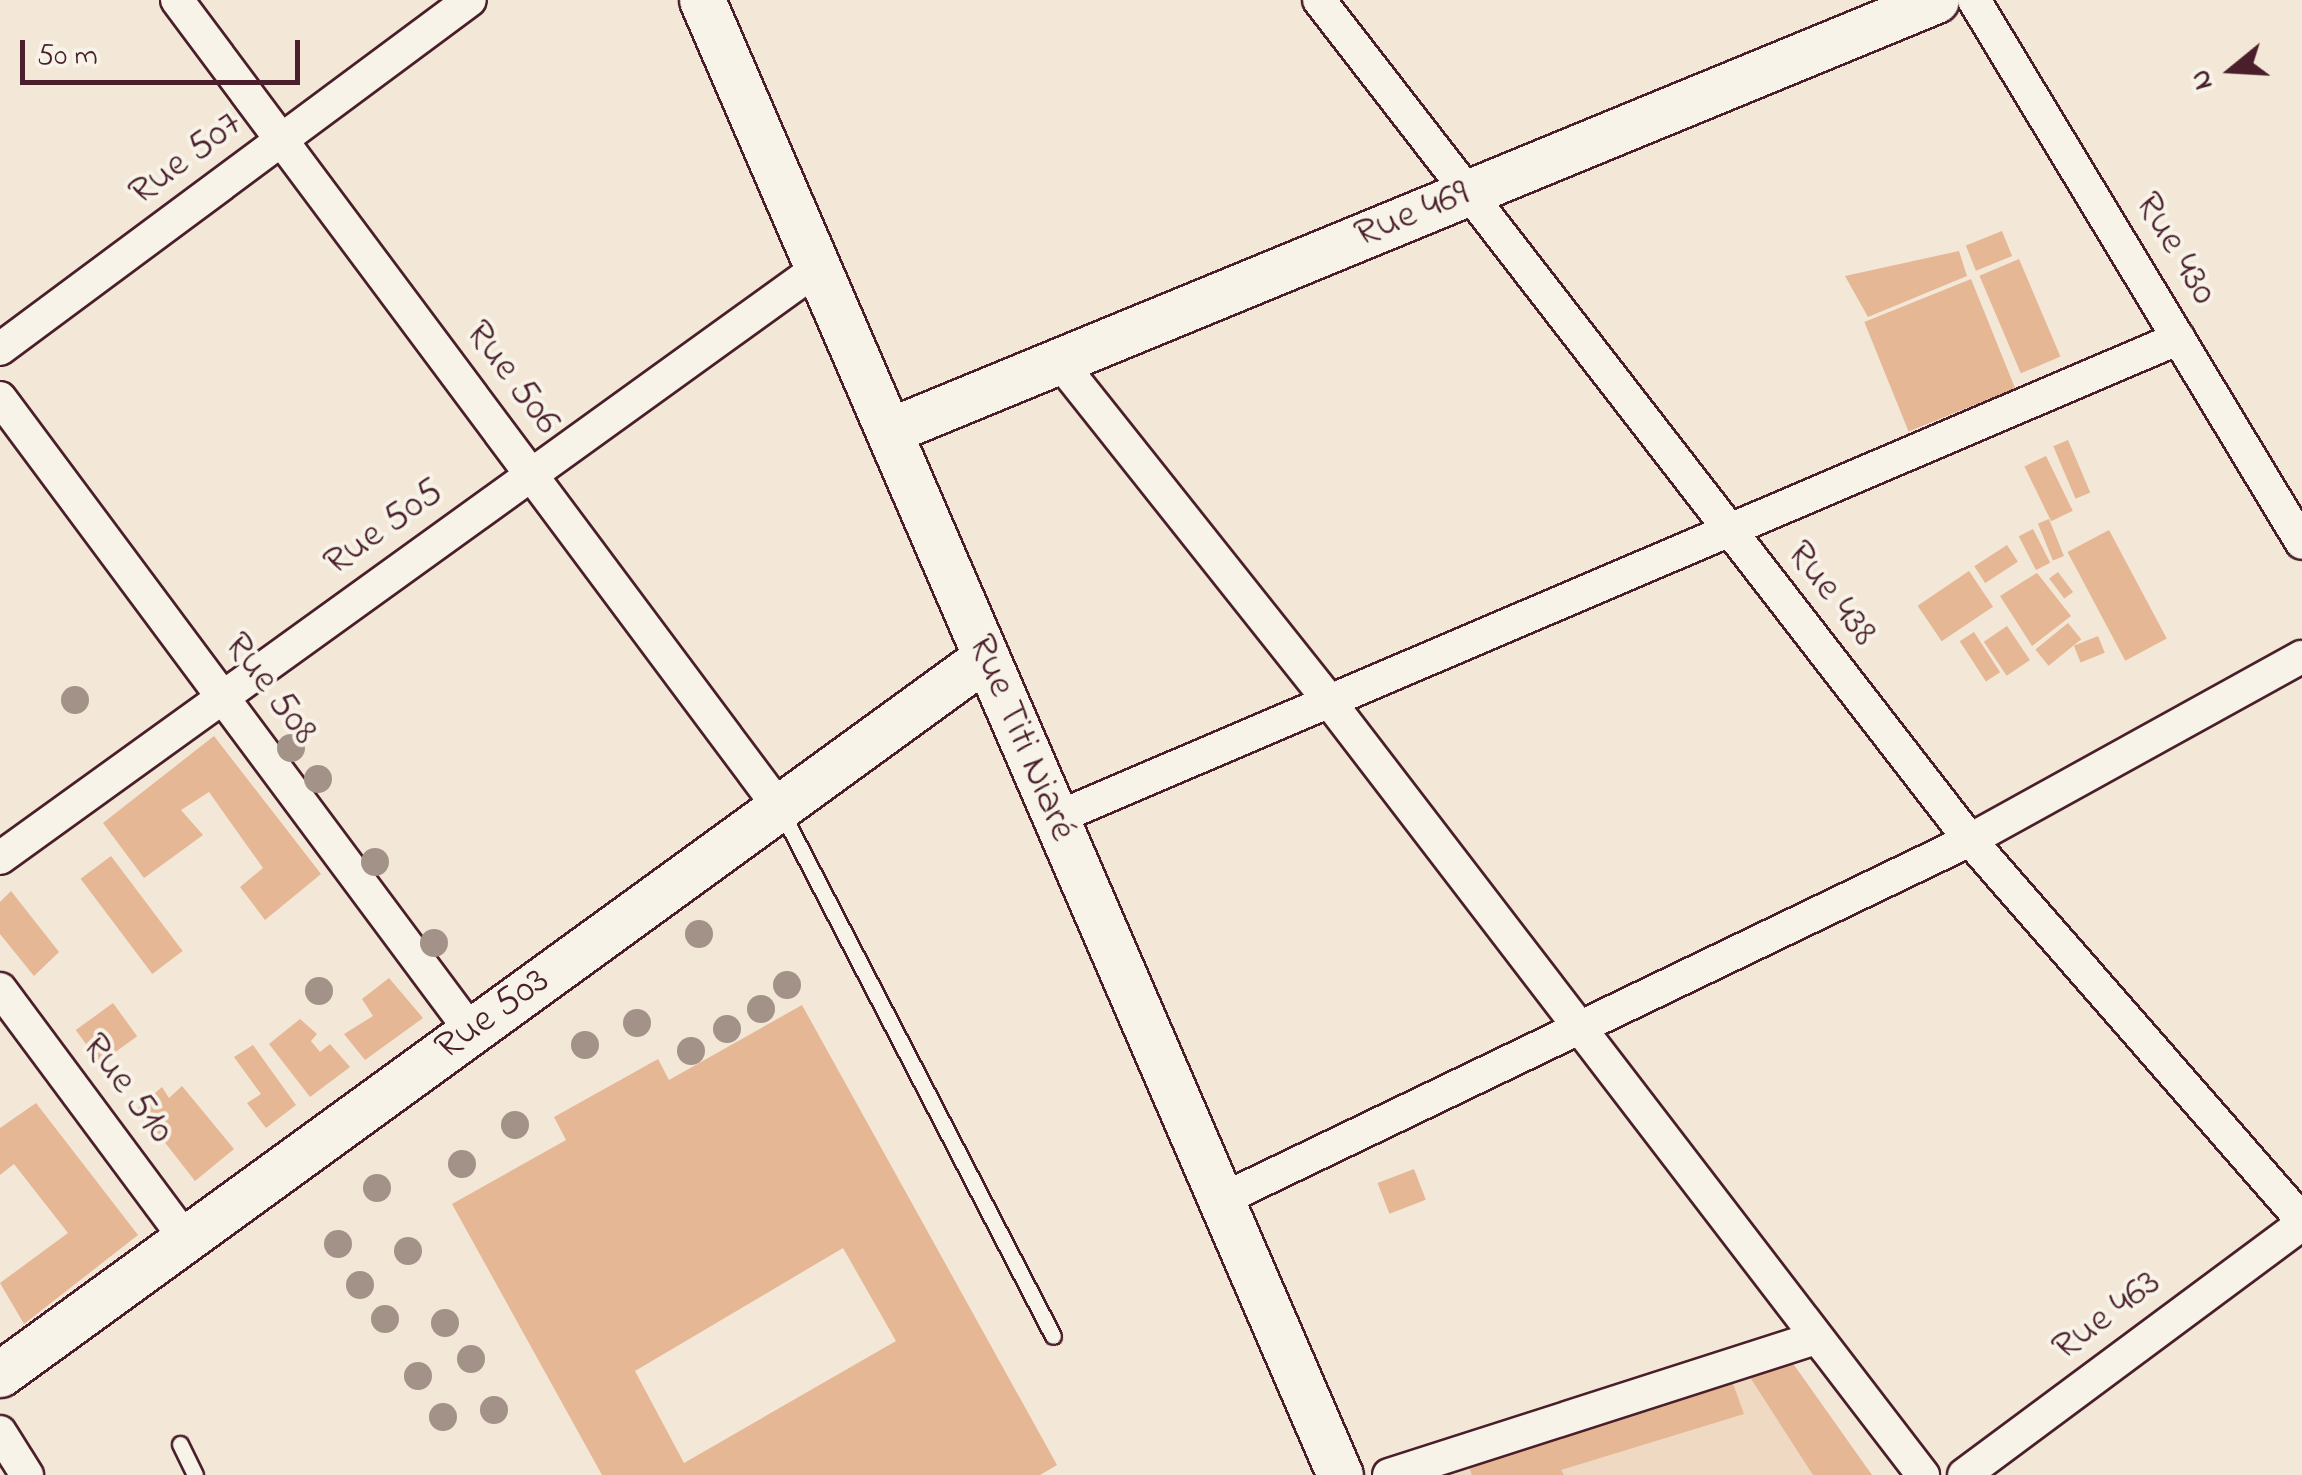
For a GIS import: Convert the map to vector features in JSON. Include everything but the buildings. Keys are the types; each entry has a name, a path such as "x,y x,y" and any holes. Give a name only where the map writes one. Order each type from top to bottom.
{"street":[{"name":"Rue 506","path":"177,0 780,807"},
{"name":"Rue 507","path":"0,349 470,0"},
{"name":"Rue Titi Niaré","path":"702,0 1340,1475"},
{"name":"Rue 438","path":"1319,0 1970,840 2302,1222"},
{"name":"Rue 469","path":"889,431 1936,0"},
{"name":"Rue 430","path":"1974,0 2302,543"},
{"name":"Rue 505","path":"0,858 818,268"},
{"path":"1056,818 2179,338"},
{"path":"1059,361 1329,701 1923,1475"},
{"name":"Rue 508","path":"0,398 471,1031"},
{"name":"Rue 503","path":"0,1374 986,657"},
{"path":"1221,1200 1970,840 2302,657"},
{"name":"Rue 510","path":"0,989 186,1239"},
{"name":"Rue 463","path":"1964,1475 2302,1222"},
{"path":"1389,1475 1816,1338"},
{"path":"0,1432 28,1475"}],"lane":[{"path":"780,807 1053,1336"},
{"path":"180,1444 195,1475"}],"shaded area":[{"path":"1787,1361 1867,1475 1422,1475"}]}
